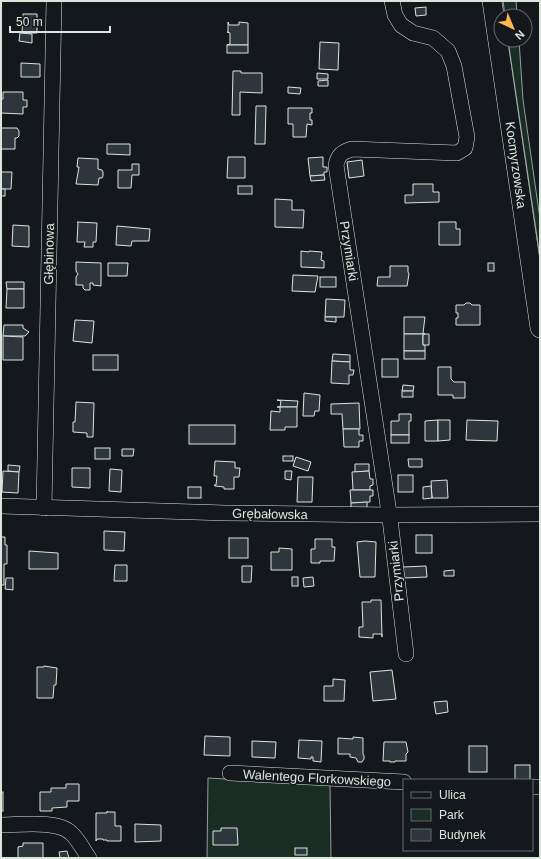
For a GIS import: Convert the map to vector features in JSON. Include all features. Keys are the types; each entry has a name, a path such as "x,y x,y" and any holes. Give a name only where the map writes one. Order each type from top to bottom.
{"main road":[{"name":"Kocmyrzowska","path":"492,1 540,328"}],"street":[{"name":"Głębinowa","path":"44,508 54,1"},
{"name":"Przymiarki","path":"392,1 395,15 401,25 413,33 433,38 448,51 454,66 467,137 465,148 457,153 352,149 343,151 338,157 336,165 390,515 406,654"},
{"name":"Grębałowska","path":"1,506 219,513 390,515 540,514"},
{"name":"Walentego Florkowskiego","path":"230,773 403,782"},
{"path":"1,825 51,825 63,827 75,837 90,858"}],"green space":[{"path":"503,1 516,1 516,8 504,8"},
{"path":"509,48 520,48 523,100 540,219 540,257"},
{"path":"208,778 330,785 331,858 207,858"}],"building":[{"path":"426,7 426,15 416,16 415,8"},
{"path":"23,14 37,14 37,33 22,33"},
{"path":"228,22 229,25 239,25 239,22 248,23 248,45 227,45 230,44 230,33 227,32"},
{"path":"20,33 32,34 32,43 19,41"},
{"path":"320,42 339,43 338,70 319,69"},
{"path":"227,45 248,45 248,53 227,53"},
{"path":"21,63 40,64 40,77 21,77"},
{"path":"233,71 241,71 241,73 262,73 262,93 240,92 240,115 232,115"},
{"path":"317,73 328,74 328,79 317,79"},
{"path":"328,80 328,86 318,86 318,81"},
{"path":"288,87 301,88 300,94 288,93"},
{"path":"3,92 23,92 23,100 27,100 27,107 23,107 23,114 1,113 1,99 3,99"},
{"path":"256,106 266,106 265,144 255,144"},
{"path":"288,108 312,108 310,120 312,120 312,125 307,124 306,137 293,137 293,124 288,124"},
{"path":"1,128 17,128 19,131 19,136 15,138 15,149 1,149"},
{"path":"107,144 130,144 130,155 107,154"},
{"path":"228,157 245,157 245,178 227,178"},
{"path":"323,157 323,167 327,167 327,172 324,172 324,175 310,176 308,158"},
{"path":"78,158 98,159 98,169 102,170 103,176 102,178 99,178 98,185 76,184 79,167 77,167"},
{"path":"362,160 364,176 349,178 347,162"},
{"path":"132,164 139,164 139,175 132,175 131,188 118,188 118,170 132,170"},
{"path":"1,172 12,172 11,189 1,189"},
{"path":"324,175 325,180 311,181 310,176"},
{"path":"413,184 433,184 433,192 439,192 439,202 405,203 405,195 413,195"},
{"path":"238,186 252,186 252,194 238,194"},
{"path":"1,189 5,189 5,196 1,196"},
{"path":"275,199 292,200 292,210 304,210 303,228 275,227"},
{"path":"77,222 97,223 96,242 93,242 93,247 84,247 85,242 77,242"},
{"path":"439,222 456,222 456,229 460,229 460,245 439,245"},
{"path":"13,225 29,226 29,247 12,246"},
{"path":"117,226 150,229 149,241 132,241 131,246 116,245"},
{"path":"301,251 322,252 321,260 324,261 324,268 301,267"},
{"path":"76,262 101,263 101,286 90,283 90,290 85,290 83,285 76,285 76,277 78,274 76,271"},
{"path":"108,263 128,263 127,276 108,276"},
{"path":"488,263 494,263 494,271 488,271"},
{"path":"390,266 408,266 409,274 407,286 377,286 378,277 390,277"},
{"path":"293,275 318,276 315,292 292,291"},
{"path":"320,277 336,277 336,287 320,287"},
{"path":"6,282 24,282 24,289 7,289"},
{"path":"7,289 24,289 24,308 6,308"},
{"path":"326,299 345,300 344,317 325,317"},
{"path":"466,303 480,305 480,325 456,325 458,313 456,313 456,305 464,305"},
{"path":"325,317 336,317 336,322 325,321"},
{"path":"404,317 425,317 423,333 425,334 404,334"},
{"path":"75,320 94,321 92,343 73,341"},
{"path":"4,325 23,325 23,328 29,332 25,336 3,336"},
{"path":"404,334 425,334 423,335 423,345 425,345 425,351 404,351"},
{"path":"429,334 429,345 423,345 423,335"},
{"path":"3,336 23,337 23,360 3,360"},
{"path":"404,351 425,351 425,359 404,359"},
{"path":"333,354 350,355 350,362 332,361"},
{"path":"93,355 118,355 118,370 93,370"},
{"path":"382,359 398,359 398,377 382,377"},
{"path":"332,361 350,362 350,370 354,370 353,375 349,375 349,384 331,383"},
{"path":"438,367 451,367 451,379 454,382 465,382 465,398 453,398 453,395 438,395"},
{"path":"403,385 414,386 413,391 402,391"},
{"path":"402,391 413,391 413,397 402,397"},
{"path":"304,393 320,395 319,411 315,411 314,416 303,416"},
{"path":"277,400 298,401 297,407 280,407 281,401"},
{"path":"76,402 94,403 93,437 87,437 87,433 73,432"},
{"path":"359,403 360,429 343,429 342,414 331,414 331,404"},
{"path":"280,407 297,407 297,427 285,427 285,430 270,430 271,411 280,412"},
{"path":"399,414 411,414 411,421 409,421 409,435 391,435 391,421 399,421"},
{"path":"438,420 438,441 425,441 425,421"},
{"path":"438,420 450,420 450,440 438,441"},
{"path":"467,420 498,421 497,441 466,440"},
{"path":"189,425 235,425 235,444 189,444"},
{"path":"343,429 359,429 359,435 363,435 363,441 359,441 359,447 344,447"},
{"path":"391,435 409,435 409,443 391,443"},
{"path":"95,448 110,448 110,459 95,459"},
{"path":"122,449 134,449 133,456 122,456"},
{"path":"283,456 293,456 293,461 283,461"},
{"path":"296,457 311,462 308,471 293,466"},
{"path":"408,459 422,459 422,467 409,467"},
{"path":"215,461 235,462 235,468 240,468 239,477 234,477 234,489 224,489 224,487 214,485 216,485 217,476 214,476"},
{"path":"355,464 369,464 369,471 355,472"},
{"path":"8,465 20,466 19,472 8,471"},
{"path":"72,468 90,468 90,488 72,487"},
{"path":"110,469 122,470 121,492 109,491"},
{"path":"3,471 19,472 18,493 2,492"},
{"path":"285,471 292,471 291,480 285,479"},
{"path":"369,471 370,479 373,479 373,485 370,486 370,490 353,490 352,472"},
{"path":"398,475 413,475 413,492 398,492"},
{"path":"298,477 313,477 312,502 297,502"},
{"path":"447,480 448,498 432,498 431,481"},
{"path":"431,486 432,498 423,499 423,487"},
{"path":"188,487 201,487 201,498 188,498"},
{"path":"350,490 373,490 373,496 370,496 370,502 351,503"},
{"path":"367,502 367,509 351,509 351,503"},
{"path":"104,531 125,532 124,551 104,550"},
{"path":"416,535 432,535 432,553 416,553"},
{"path":"1,537 5,537 5,545 7,545 7,564 4,564 4,585 1,585"},
{"path":"229,538 248,538 248,558 229,558"},
{"path":"315,539 332,539 332,547 335,547 334,561 320,561 320,563 311,563 311,549 315,549"},
{"path":"357,542 376,542 375,577 360,577"},
{"path":"279,548 292,549 292,570 271,570 271,552 279,552"},
{"path":"29,551 58,553 58,569 29,569"},
{"path":"115,565 127,565 127,581 114,581"},
{"path":"242,566 252,566 251,582 242,582"},
{"path":"426,566 427,577 404,578 403,567"},
{"path":"454,570 454,576 444,576 444,571"},
{"path":"292,577 298,577 298,586 292,586"},
{"path":"313,577 314,586 304,587 303,578"},
{"path":"6,578 13,578 13,590 5,589"},
{"path":"371,600 381,600 382,634 373,634 373,638 359,637 359,627 363,627 362,602 371,602"},
{"path":"44,666 57,668 56,685 54,685 53,698 37,698 37,667"},
{"path":"392,670 396,699 373,701 370,672"},
{"path":"333,679 345,680 344,701 324,701 324,686 333,686"},
{"path":"447,701 448,712 436,714 434,702"},
{"path":"205,736 230,737 230,756 204,755"},
{"path":"353,737 363,738 364,759 362,762 358,762 356,758 350,757 350,754 338,754 338,738 353,739"},
{"path":"299,740 322,741 321,762 313,761 313,757 311,757 311,759 298,758"},
{"path":"252,741 276,742 275,758 252,757"},
{"path":"384,742 406,742 408,752 406,754 406,761 383,761"},
{"path":"469,746 487,746 487,772 469,772"},
{"path":"515,765 530,765 530,779 515,779"},
{"path":"66,784 79,784 79,801 67,801 67,807 52,808 52,811 40,811 40,792 51,792 51,788 66,788"},
{"path":"1,792 3,792 3,811 1,811"},
{"path":"107,811 115,812 115,826 121,826 121,841 97,839 96,841 96,813 107,813"},
{"path":"135,824 161,825 161,841 135,842"},
{"path":"221,828 237,828 238,845 213,845 213,831 221,831"},
{"path":"23,843 43,843 43,858 18,858 18,847 23,846"},
{"path":"295,848 307,848 307,855 295,855"},
{"path":"67,851 69,858 60,858 59,852"}]}
